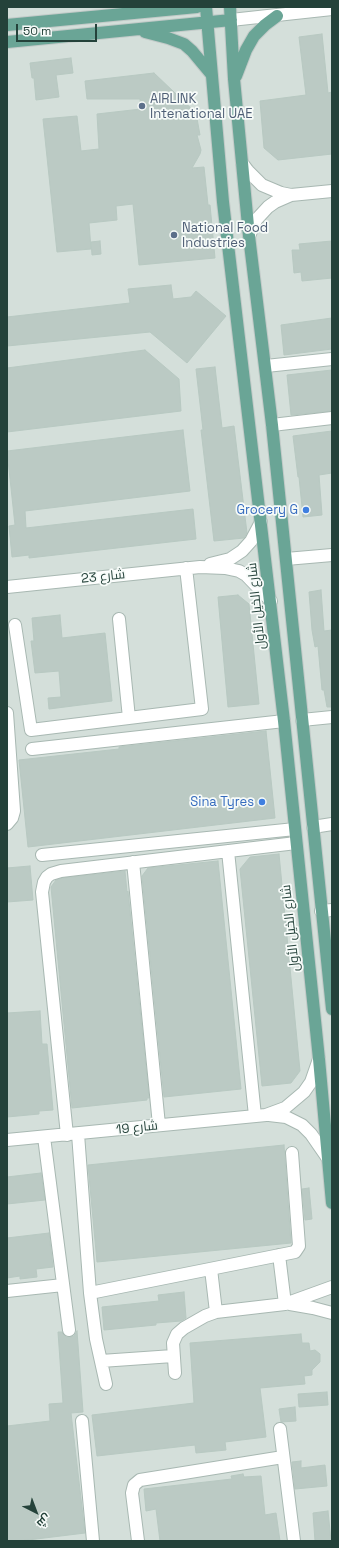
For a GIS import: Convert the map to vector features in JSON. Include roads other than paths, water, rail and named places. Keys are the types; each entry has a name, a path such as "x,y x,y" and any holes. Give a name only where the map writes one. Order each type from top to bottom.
{"main road":[{"path":"121,15 139,7"},
{"path":"7,25 197,7"},
{"name":"شارع الخيل الأول","path":"206,7 223,202 284,721 319,1059 332,1203"},
{"path":"230,7 234,79 242,163 266,366 313,827 327,910 332,1009"},
{"path":"234,79 246,50 254,36 265,25 278,16"},
{"path":"7,42 231,20"},
{"path":"138,30 184,44 192,51 212,75"}],"street":[{"path":"231,20 332,9"},
{"path":"242,163 254,179 262,185 281,193 291,195 332,191"},
{"path":"250,236 256,220 268,207 291,195"},
{"path":"266,366 332,359"},
{"path":"272,424 332,418"},
{"name":"شارع 23","path":"200,567 224,561 236,555 251,541 261,522"},
{"path":"286,559 332,555"},
{"path":"15,625 31,730 202,709 186,568"},
{"name":"شارع 23","path":"7,587 186,568 226,568 239,572 251,579 270,601"},
{"path":"119,619 129,718"},
{"path":"7,713 14,811 12,818 7,824"},
{"path":"302,720 332,717"},
{"path":"32,749 284,721"},
{"path":"313,827 332,824"},
{"path":"42,855 295,829"},
{"path":"106,1384 90,1293 42,887 47,877 56,872 296,842"},
{"path":"228,851 261,1115"},
{"path":"134,862 159,1125"},
{"name":"شارع 19","path":"261,1115 285,1108 304,1092 311,1082 319,1059"},
{"name":"شارع 19","path":"7,1140 72,1135 261,1115 286,1117 302,1126 311,1134 328,1160"},
{"path":"44,1137 69,1330"},
{"path":"90,1293 295,1252 298,1246 292,1153"},
{"path":"279,1256 285,1304"},
{"path":"211,1269 216,1312"},
{"path":"7,1291 63,1285"},
{"path":"175,1373 173,1343 177,1334 205,1316 216,1312 285,1304 332,1287"},
{"path":"285,1304 314,1308 332,1313"},
{"path":"101,1361 173,1356"},
{"path":"82,1421 93,1541"},
{"path":"280,1429 294,1541"},
{"path":"138,1541 132,1492 134,1485 140,1480 283,1457"}],"place":[{"name":"AIRLINK Intenational UAE","path":"142,106"},
{"name":"National Food Industries","path":"174,235"},
{"name":"Grocery G","path":"306,510"},
{"name":"Sina Tyres","path":"262,802"}]}
